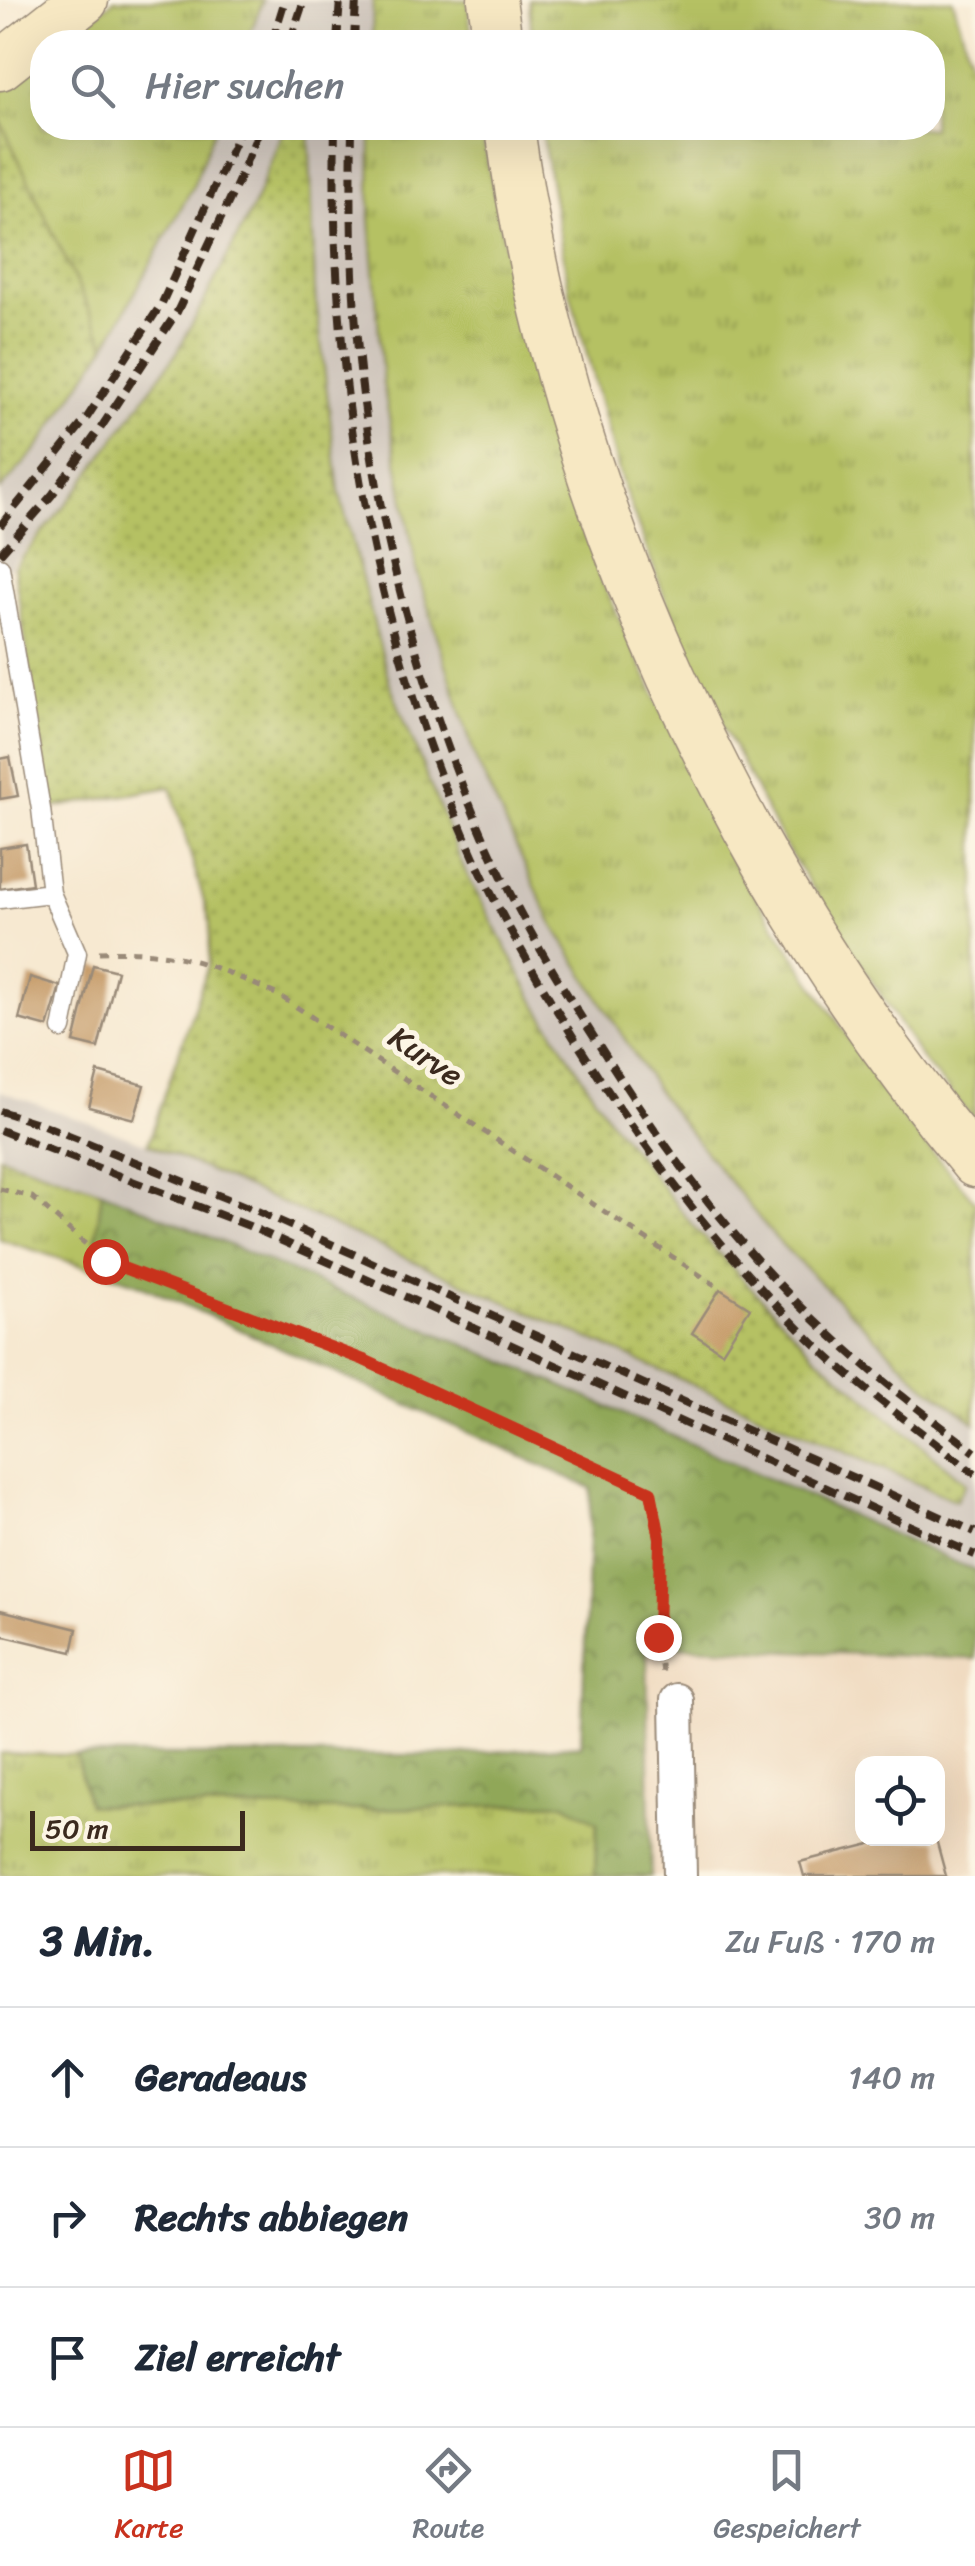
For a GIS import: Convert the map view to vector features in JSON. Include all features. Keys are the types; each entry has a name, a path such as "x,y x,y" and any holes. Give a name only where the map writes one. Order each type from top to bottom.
{"main road":[{"path":"46,30 84,0"},
{"path":"492,0 496,30"},
{"path":"0,66 30,42"},
{"path":"512,140 541,295 570,404 615,539 659,653 747,827 800,919 942,1124 975,1162"}],"street":[{"path":"676,1700 680,1876"}],"lane":[{"path":"0,568 42,809 51,893 77,953 62,1029"},
{"path":"0,899 51,893"}],"path":[{"name":"Kurve","path":"77,953 144,950 209,963 280,996 715,1285"},
{"path":"0,1189 32,1197 105,1261 364,1360 651,1492 660,1538 660,1670 676,1700"}],"shaded area":[{"path":"263,0 373,0 372,30 252,30"},
{"path":"210,140 279,140 254,205 178,351 80,487 0,579 0,490 38,448 106,346 193,186"},
{"path":"309,140 371,140 370,219 383,384 417,572 476,760 552,923 661,1097 776,1239 923,1384 975,1423 975,1571 552,1382 102,1191 0,1156 0,1091 148,1144 955,1501 965,1483 815,1355 693,1226 609,1119 539,1009 464,869 390,684 339,491 315,292"},
{"path":"646,1645 975,1659 975,1876 651,1876"}],"green space":[{"path":"114,0 263,0 252,30 76,30"},
{"path":"373,0 468,0 471,30 372,30"},
{"path":"529,0 953,0 975,75 975,1121 922,1059 784,844 685,652 622,483 569,289 543,140 945,140 945,30 531,30"},
{"path":"30,67 30,140 210,140 193,186 106,346 0,120 0,92"},
{"path":"0,120 106,346 38,448 0,490"},
{"path":"279,140 309,140 315,292 339,491 390,684 464,869 539,1009 609,1119 693,1226 815,1355 966,1483 956,1501 148,1144 209,963 210,922 171,787 50,808 14,567 80,487 178,351 254,205"},
{"path":"371,140 483,140 522,330 602,581 733,862 895,1109 975,1201 975,1423 923,1384 776,1239 661,1097 552,923 476,760 417,572 383,384 370,219"},
{"path":"0,1156 102,1191 92,1269 0,1239"},
{"path":"102,1191 552,1382 975,1571 975,1659 647,1645 651,1876 595,1876 597,1823 565,1803 349,1810 88,1805 76,1755 451,1755 581,1745 591,1488 136,1283 92,1269"},
{"path":"0,1753 76,1755 89,1805 349,1810 565,1803 597,1823 595,1876 0,1876"}],"building":[{"path":"10,757 18,796 0,799 0,759"},
{"path":"26,844 32,884 0,889 0,848"},
{"path":"93,965 117,971 98,1048 74,1042"},
{"path":"30,977 60,986 48,1027 19,1019"},
{"path":"98,1072 144,1085 134,1119 89,1107"},
{"path":"720,1289 750,1308 722,1352 692,1333"},
{"path":"0,1610 77,1629 72,1652 0,1635"},
{"path":"863,1846 938,1846 946,1876 804,1876 800,1862"}],"railway":[{"path":"276,30 285,0"},
{"path":"294,30 304,0"},
{"path":"338,30 340,0"},
{"path":"355,30 356,0"},
{"path":"0,526 86,419 162,303 236,140"},
{"path":"0,554 52,495 177,312 255,140"},
{"path":"335,140 340,317 364,504 384,596 410,687 477,864 518,945 581,1048 621,1111 699,1216 817,1346 975,1474"},
{"path":"352,140 354,296 369,438 382,511 417,655 440,725 506,886 582,1019 638,1106 715,1210 771,1276 832,1336 975,1452"},
{"path":"0,1111 255,1210 975,1532"},
{"path":"0,1130 249,1226 975,1555"}],"route":[{"path":"105,1261 364,1360 651,1492 660,1538 658,1637"}]}
